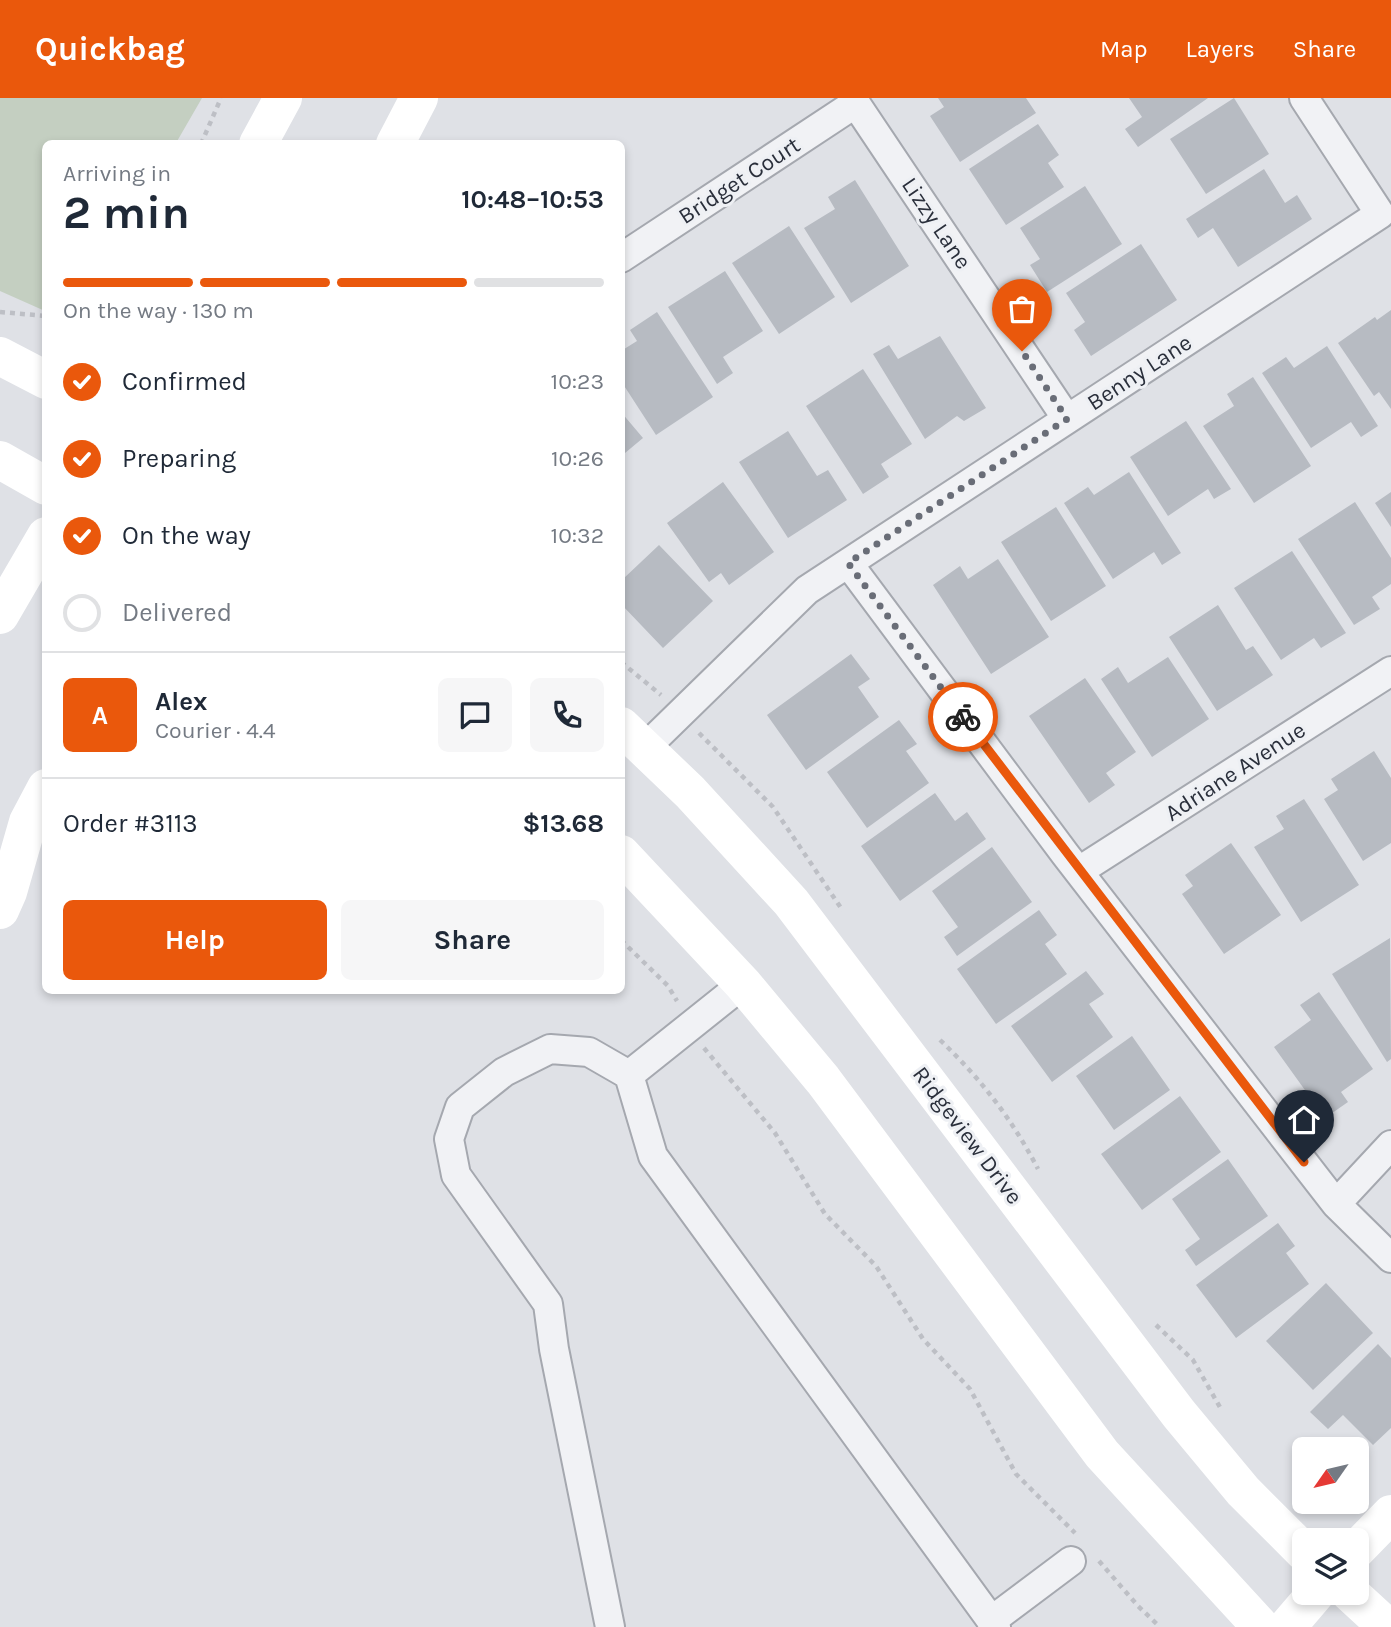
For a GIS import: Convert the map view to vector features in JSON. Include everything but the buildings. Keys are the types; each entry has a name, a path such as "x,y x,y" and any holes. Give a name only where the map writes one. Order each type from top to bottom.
{"main road":[{"path":"260,140 283,98"},
{"path":"397,140 419,98"},
{"path":"0,356 42,378"},
{"path":"0,460 42,484"},
{"path":"0,615 42,543"},
{"name":"Ridgeview Drive","path":"633,737 742,846 791,902 1179,1414 1243,1491 1292,1540"},
{"path":"0,911 28,822 42,796"},
{"path":"625,859 743,984 831,1091 1102,1454 1261,1627"},
{"path":"1369,1537 1391,1514"},
{"path":"1287,1627 1306,1605"},
{"path":"1363,1605 1387,1627"}],"street":[{"name":"Benny Lane","path":"633,737 807,590 1380,214 1304,98"},
{"name":"Bridget Court","path":"625,255 854,101"},
{"name":"Lizzy Lane","path":"854,101 1067,419"},
{"path":"848,563 1079,871 1336,1204 1391,1258"},
{"name":"Adriane Avenue","path":"1079,871 1391,671"},
{"path":"629,1075 743,984"},
{"path":"610,1627 554,1349 548,1304 456,1175 449,1139 460,1107 504,1072 550,1049 589,1052 629,1075 653,1156 993,1624 1084,1554"},
{"path":"1336,1204 1391,1145"}],"path":[{"path":"203,140 221,98"},
{"path":"0,313 42,316"},
{"path":"625,665 666,700"},
{"path":"625,944 668,985 705,1050 775,1133 825,1214 876,1265 923,1339 970,1389 1016,1474 1084,1554 1160,1627"}],"green space":[{"path":"0,98 202,98 178,140 42,140 42,310 0,291"}],"way so far":[{"path":"963,717 848,563 1067,419 1022,351"}],"route":[{"path":"963,717 1065,854 1304,1162"}]}
